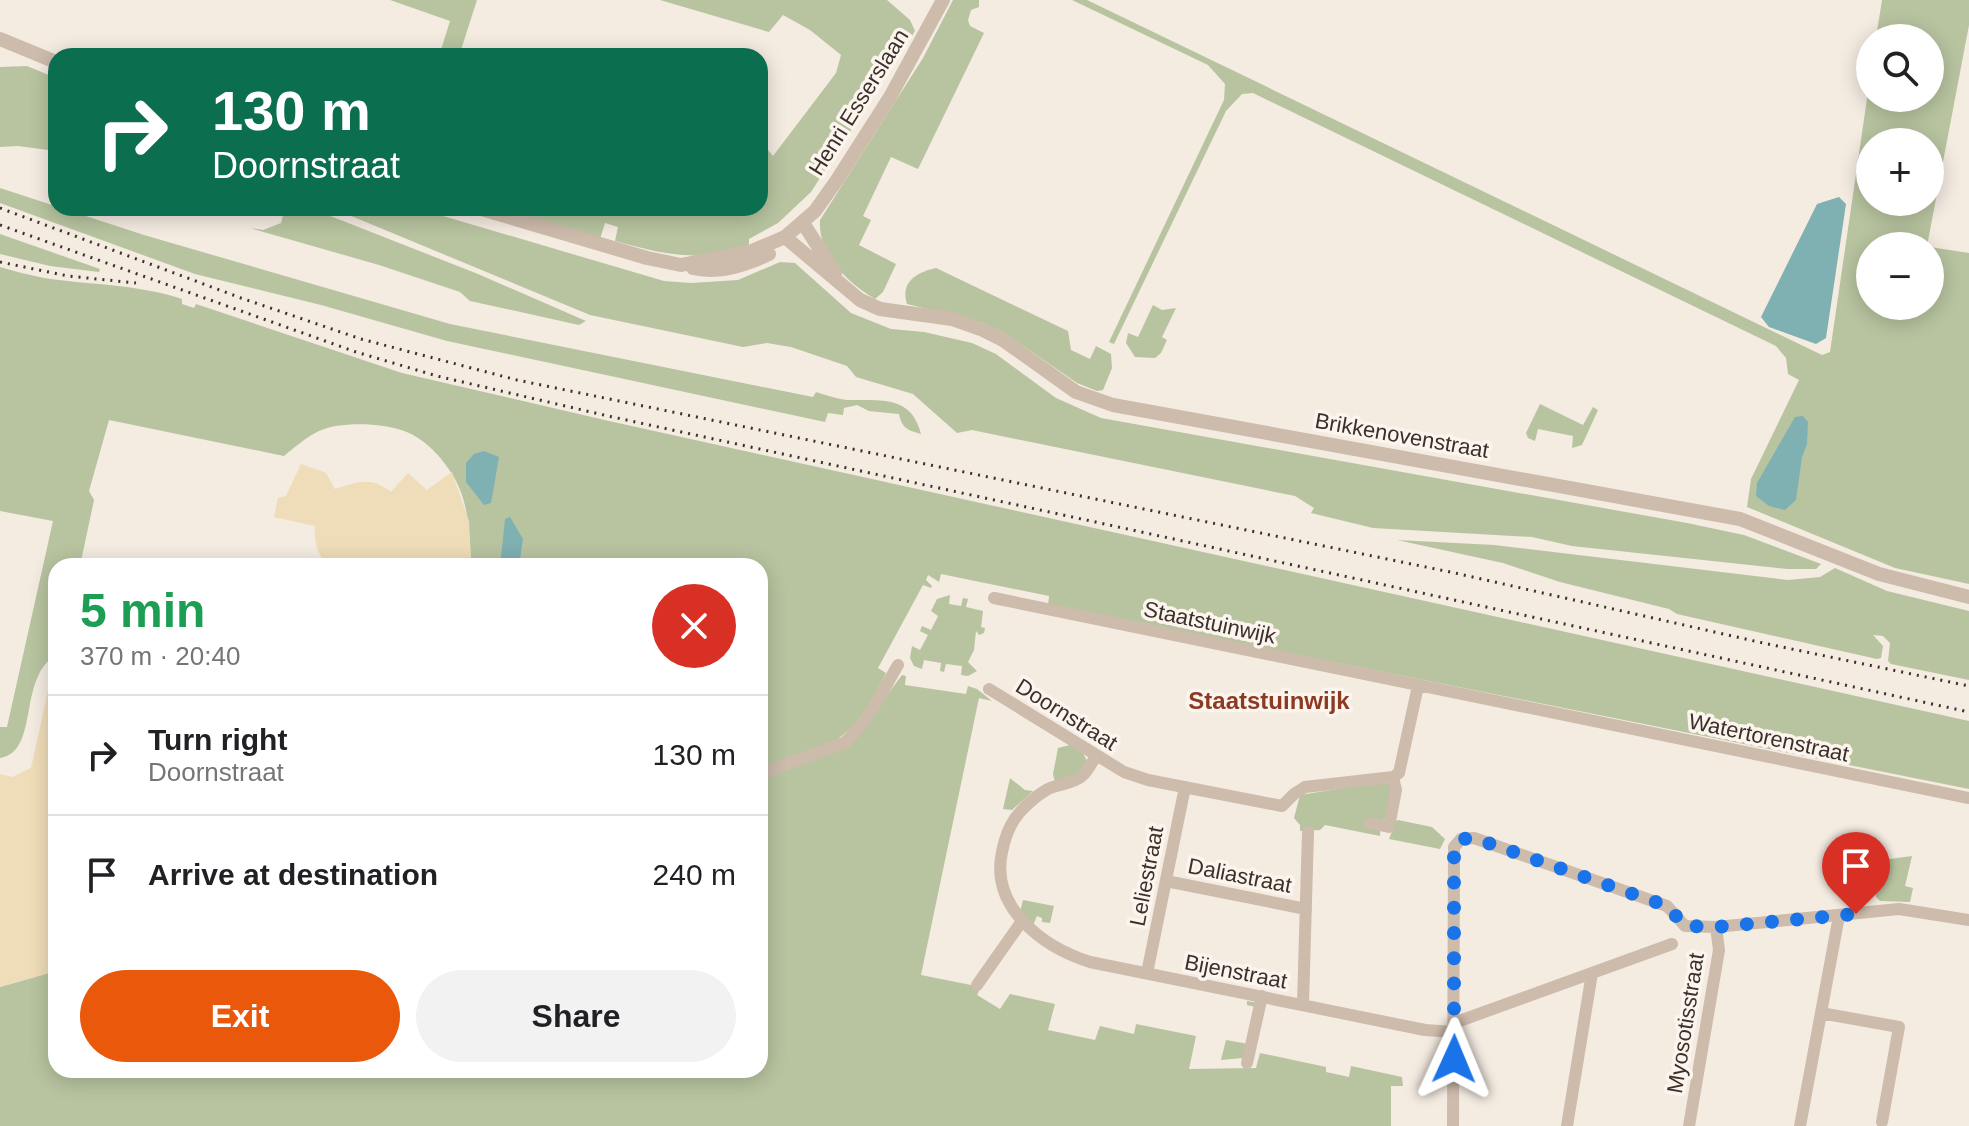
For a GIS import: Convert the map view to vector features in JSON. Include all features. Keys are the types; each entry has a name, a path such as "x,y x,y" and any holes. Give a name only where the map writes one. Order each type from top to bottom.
{"street":[{"name":"Henri Esserslaan","path":"505,216 697,270 733,267 780,248 785,237 803,223 837,180 890,97 943,0"},
{"path":"0,39 48,59"},
{"name":"Brikkenovenstraat","path":"803,223 844,287"},
{"name":"Brikkenovenstraat","path":"785,237 860,300 880,309 952,319 983,330 1003,340 1076,392 1113,405 1740,519 1879,574 1969,597"},
{"name":"Staatstuinwijk","path":"994,598 1561,715"},
{"path":"768,771 844,743 855,734 871,711 898,665"},
{"path":"1370,823 1389,827 1396,790 1393,777 1399,773 1418,686"},
{"name":"Doornstraat","path":"989,689 1124,772 1185,787 1282,806 1305,787 1393,777"},
{"name":"Watertorenstraat","path":"1561,715 1969,798"},
{"name":"Bijenstraat","path":"1096,756 1084,775 1048,789 1029,802 1014,818 1000,859 1003,887 1013,910 1050,944 1068,955 1425,1030 1454,1028 1672,944"},
{"name":"Leliestraat","path":"1147,973 1185,787"},
{"path":"1303,1004 1308,832"},
{"path":"1453,1126 1454,847 1461,839 1474,838 1667,906 1685,926 1716,927 1899,909 1969,920"},
{"name":"Daliastraat","path":"1166,881 1306,909"},
{"path":"1800,1126 1839,916"},
{"path":"977,985 1022,921"},
{"name":"Myosotisstraat","path":"1689,1126 1719,950 1716,927"},
{"path":"1567,1126 1592,973"},
{"path":"1247,1063 1262,996"},
{"path":"1821,1013 1899,1027 1882,1122"}],"green space":[{"path":"390,0 477,0 462,48 442,48 450,21"},
{"path":"660,0 887,0 910,20 915,31 811,192 778,223 749,239 749,247 713,254 666,253 615,241 618,227 605,223 600,239 526,216 768,216 768,150 773,156 836,73 841,55 810,30 783,15 769,32"},
{"path":"953,0 979,0 979,7 971,10 968,20 970,26 984,33 918,169 891,157 863,216 871,220 859,245 896,264 883,292 875,299 845,276 829,256 820,220 923,58"},
{"path":"1072,0 1087,0 1822,355 1830,352 1856,174 1856,216 1933,216 1930,232 1856,232 1856,320 1944,320 1944,249 1969,253 1969,584 1895,568 1747,507 1751,479 1799,380 1788,374 1786,358 1776,346 1253,93 1242,94 1226,111 1114,344 1109,342 1224,100 1225,84 1208,65"},
{"path":"1882,0 1969,0 1969,25 1944,157 1944,128 1863,128 1865,112 1944,112 1944,24 1878,24"},
{"path":"27,66 48,75 48,150 0,147 0,67"},
{"path":"0,188 48,204 48,216 86,216 450,324 813,397 816,392 843,399 892,402 910,412 921,434 906,428 899,414 869,411 857,405 844,408 843,415 828,413 825,422 447,341 321,305 195,274 0,203"},
{"path":"283,216 330,216 478,274 586,321 579,325 470,301 460,292 379,265 250,228 263,230 281,223"},
{"path":"351,216 443,216 664,281 738,280 780,262 795,263 851,313 891,329 924,332 972,343 996,354 1056,398 1101,418 1687,523 1744,535 1821,564 1816,569 1787,569 1572,546 1532,537 1373,528 1311,513 1314,508 1295,496 972,430 957,433 913,394 856,377 847,366 791,347 767,343 743,347 590,315"},
{"path":"0,234 100,269 99,272 50,266 0,254"},
{"path":"0,267 44,278 165,294 182,299 182,304 194,308 196,304 402,373 609,421 1969,721 1969,789 1048,605 1049,596 941,574 939,582 928,575 926,580 932,586 923,585 878,668 886,673 861,716 836,740 822,748 768,768 768,558 471,558 467,517 456,482 430,447 404,431 362,424 328,428 310,436 284,456 109,420 89,491 94,500 82,558 48,558 48,662 36,680 20,743 12,753 0,758 0,727 7,727 53,521 0,511"},
{"path":"936,268 1068,331 1071,350 1090,359 1096,346 1111,354 1112,368 1103,390 1097,391 1077,383 1006,334 981,322 907,304 906,290 912,279"},
{"path":"1153,305 1162,310 1176,308 1162,337 1167,340 1155,358 1135,357 1126,343 1128,333 1138,337"},
{"path":"1540,404 1583,425 1593,407 1598,410 1582,445 1572,448 1573,436 1538,429 1535,441 1528,438 1526,433"},
{"path":"1397,540 1494,545 1788,580 1820,577 1835,568 1887,591 1969,611 1969,680 1891,664 1888,661 1890,643 1883,636 1873,635 1883,646 1881,658 1877,659 1677,614 1669,609 1560,582 1503,563"},
{"path":"950,595 949,604 961,606 963,598 968,599 966,607 983,611 981,627 985,628 984,633 979,635 976,631 974,650 968,662 977,671 968,676 961,675 962,666 946,664 944,672 940,671 941,663 924,660 922,669 914,666 910,658 912,646 920,650 928,635 920,631 922,626 931,630 938,616 931,611 937,599"},
{"path":"902,675 906,676 905,685 966,694 968,686 992,701 979,698 921,975 981,987 977,995 1000,1009 1010,994 1055,1004 1048,1030 1095,1040 1100,1026 1134,1034 1136,1024 1196,1036 1189,1069 1256,1068 1260,1053 1326,1067 1326,1072 1349,1077 1351,1066 1402,1077 1403,1086 1391,1086 1391,1126 0,1126 0,987 48,973 48,1078 768,1078 768,775 849,746"},
{"path":"1070,745 1083,753 1087,761 1079,773 1055,782 1053,774 1058,748"},
{"path":"1010,778 1025,790 1033,791 1012,810 1003,809"},
{"path":"1382,782 1391,785 1380,836 1325,825 1320,830 1300,831 1300,825 1294,818 1300,795"},
{"path":"1398,820 1432,827 1445,839 1440,849 1389,839"},
{"path":"1912,856 1905,886 1913,888 1910,902 1880,901 1876,897 1875,861"},
{"path":"1023,900 1054,906 1050,923 1042,922 1042,918 1037,916 1033,925 1020,912"},
{"path":"1247,1001 1258,1003 1253,1023 1256,1007 1247,1005"},
{"path":"1226,1040 1247,1044 1243,1058 1221,1060"}],"sand":[{"path":"301,464 326,473 335,489 371,482 391,492 408,473 427,490 452,472 469,521 471,558 322,558 317,548 315,526 274,517 278,498 286,496"},
{"path":"48,692 48,973 0,987 0,774 12,777 31,768"}],"water":[{"path":"1839,197 1846,204 1826,338 1816,344 1769,327 1761,317 1817,204"},
{"path":"1803,416 1808,422 1807,444 1802,457 1796,500 1785,510 1769,506 1756,496 1757,483 1795,417"},
{"path":"484,451 499,457 491,503 484,505 466,482 466,463 474,454"},
{"path":"510,517 523,539 520,558 501,558 505,519"}],"railway":[{"path":"0,208 361,339 517,380 1455,573 1969,686"},
{"path":"0,225 356,352 437,376 608,416 1969,712"},
{"path":"0,262 68,276 136,283"}],"district":[{"name":"Staatstuinwijk","path":"1269,701"}],"route":[{"path":"1454,1059 1454,847 1461,839 1474,838 1667,906 1685,926 1716,927 1856,914"}]}
